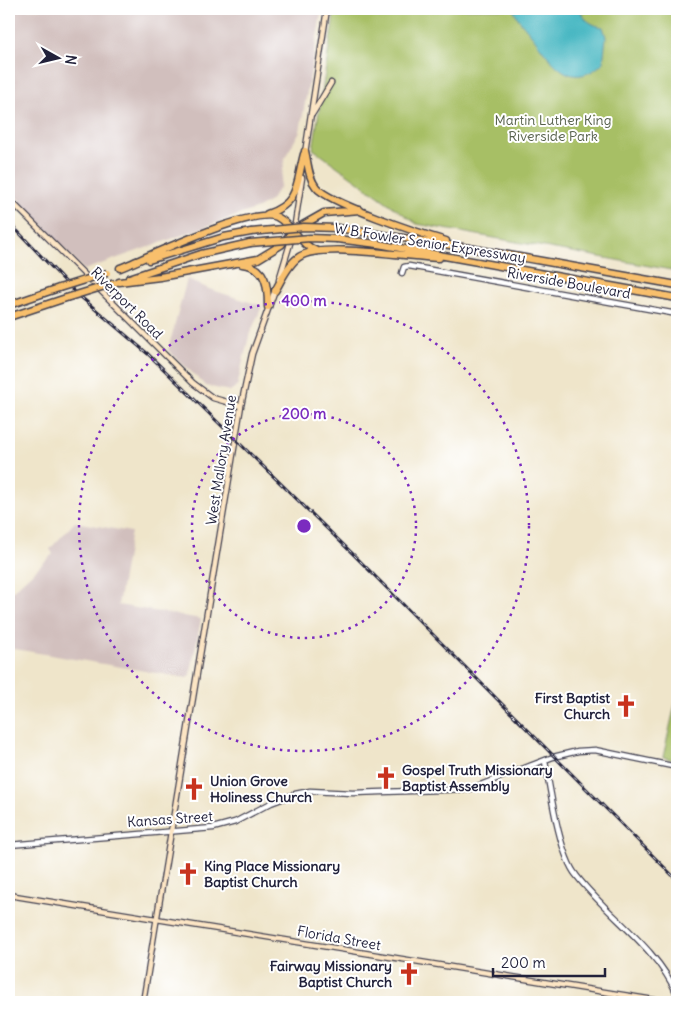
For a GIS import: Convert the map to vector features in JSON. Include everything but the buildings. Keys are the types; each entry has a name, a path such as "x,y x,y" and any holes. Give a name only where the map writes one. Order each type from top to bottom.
{"highway":[{"path":"305,151 310,179 324,194 416,232 469,248"},
{"path":"164,253 231,223 283,208 293,198 305,151"},
{"path":"117,282 160,278 258,259 274,251 294,230 324,213 360,210"},
{"path":"267,214 278,218 294,230 305,244 317,251"},
{"name":"W B Fowler Senior Expressway","path":"9,305 164,253 251,232 304,226 337,228 469,248 677,284"},
{"name":"W B Fowler Senior Expressway","path":"9,317 201,254 250,243 310,238 337,239 466,260 677,298"},
{"path":"275,291 299,257 317,251 466,260"},
{"path":"236,263 253,266 264,276 268,286 268,307"}],"main road":[{"name":"West Mallory Avenue","path":"143,1002 241,406 250,360 275,291 294,230 327,9"},
{"path":"311,117 331,83"},
{"name":"Riverport Road","path":"9,200 174,366 208,395 225,403 241,406"},
{"name":"Florida Street","path":"9,895 666,1002"}],"street":[{"name":"Riverside Boulevard","path":"402,273 404,267 409,266 677,314"},
{"name":"Kansas Street","path":"9,845 224,826 254,814 282,798 310,791 353,793 470,789 564,753 595,750 677,767"},
{"path":"545,760 566,856 575,874 657,960 670,978 677,994"}],"shaded area":[{"path":"9,9 322,9 300,131 285,158 280,187 270,201 258,208 84,270 9,189"},
{"path":"187,279 209,289 262,306 249,336 237,386 230,391 206,386 168,350"},
{"path":"75,522 131,532 118,605 201,619 190,676 186,678 9,648 9,598 14,596 9,594 53,554 50,549"}],"green space":[{"name":"Martin Luther King Riverside Park","path":"335,9 677,9 677,271 417,224 313,149"},
{"path":"677,696 677,761 663,757"}],"water":[{"path":"513,9 580,9 588,21 603,27 606,37 603,63 591,72 581,75 571,75 563,71 547,56 519,20"}],"railway":[{"path":"9,222 75,292 148,354 354,555 677,880"}],"place":[{"name":"First Baptist Church","path":"626,706"},
{"name":"Gospel Truth Missionary Baptist Assembly","path":"386,778"},
{"name":"Union Grove Holiness Church","path":"194,789"},
{"name":"King Place Missionary Baptist Church","path":"188,874"},
{"name":"Fairway Missionary Baptist Church","path":"409,974"}]}
